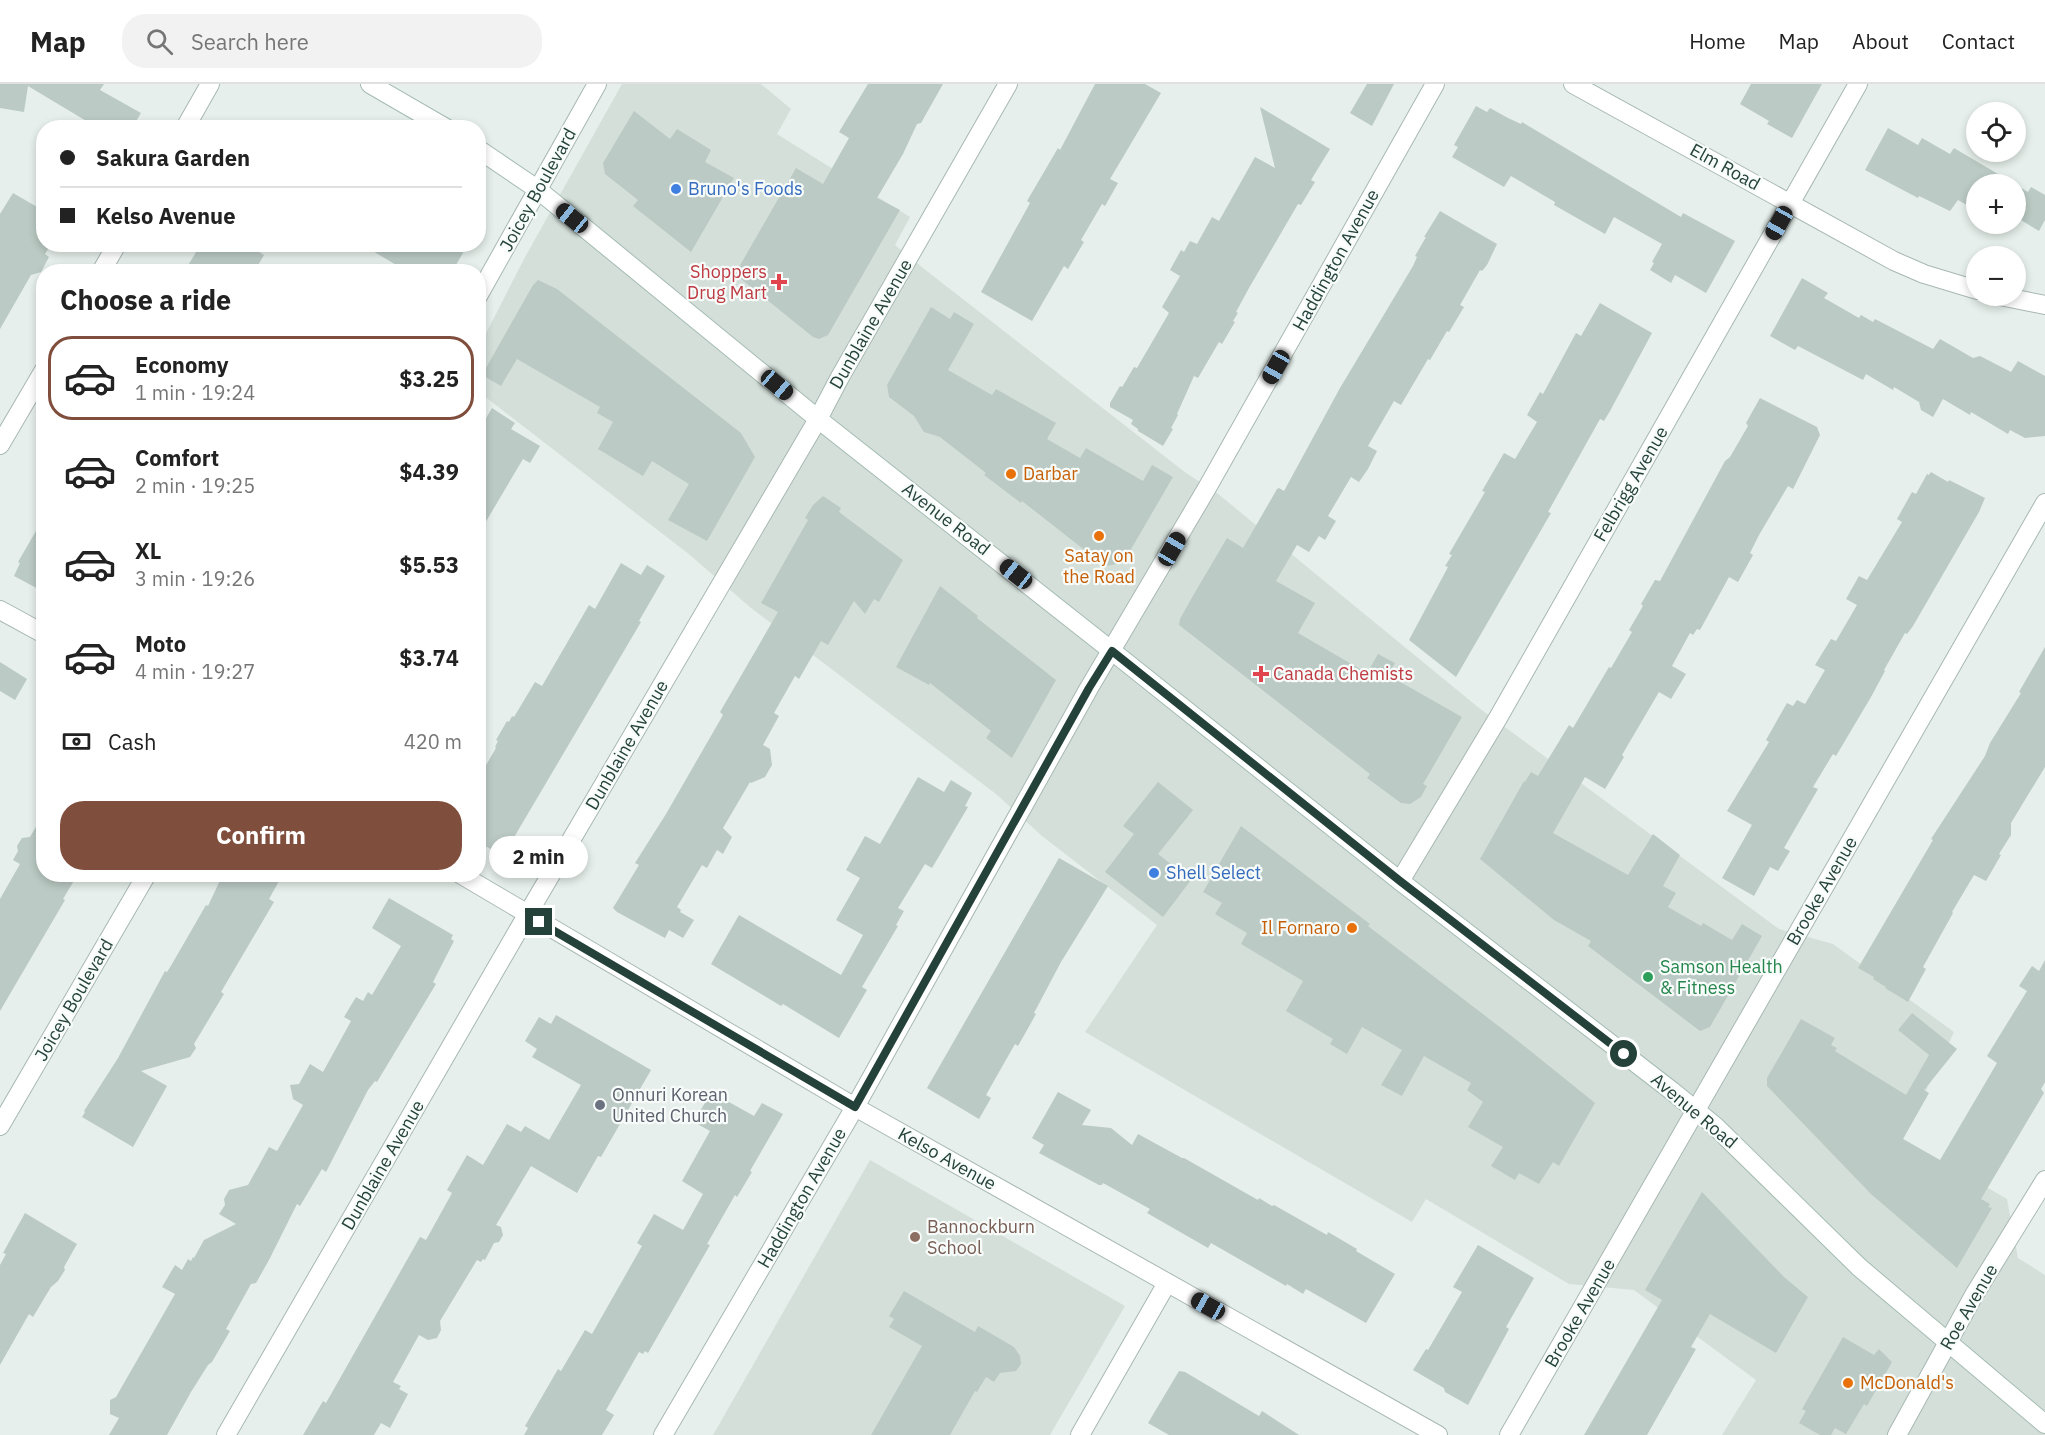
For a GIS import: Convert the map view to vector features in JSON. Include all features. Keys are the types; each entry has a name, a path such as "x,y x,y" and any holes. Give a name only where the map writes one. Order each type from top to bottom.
{"street":[{"path":"189,120 210,84"},
{"path":"370,84 432,120"},
{"name":"Joicey Boulevard","path":"486,281 597,84"},
{"name":"Dunblaine Avenue","path":"226,1435 818,419 1008,84"},
{"name":"Haddington Avenue","path":"663,1435 855,1107 1083,698 1207,488 1435,84"},
{"name":"Elm Road","path":"1573,84 1791,202 1894,261 1924,274 1966,287"},
{"name":"Felbrigg Avenue","path":"1400,881 1498,718 1858,84"},
{"name":"Avenue Road","path":"486,154 537,189 818,419 1400,881 1696,1110 1859,1267 2045,1424"},
{"path":"2026,302 2045,306"},
{"path":"0,445 36,384"},
{"name":"Brooke Avenue","path":"1509,1435 2045,503"},
{"path":"0,610 36,630"},
{"name":"Joicey Boulevard","path":"0,1126 142,882"},
{"name":"Kelso Avenue","path":"473,882 855,1107 1438,1435"},
{"name":"Roe Avenue","path":"1897,1435 1974,1295 2045,1180"},
{"path":"1080,1435 1167,1283"}],"shaded area":[{"path":"622,84 761,84 791,109 777,134 910,217 895,245 923,268 1186,473 1217,493 1479,708 1779,929 1833,944 1954,1032 1903,1139 2007,1199 2018,1258 2045,1275 2045,1435 1722,1435 1756,1380 1634,1290 1569,1284 1426,1199 1412,1222 1085,1032 1157,925 1042,836 996,794 751,608 690,555 486,397 486,333 524,259"},
{"name":"Bannockburn School","path":"870,1160 1125,1306 1050,1435 713,1435"}],"building":[{"path":"0,84 104,84 100,90 141,113 137,120 85,120 28,86 24,112 0,108"},
{"path":"868,84 943,84 921,123 917,124 903,154 877,198 900,210 828,335 819,339 813,337 735,274 796,168 823,184 849,138 839,132"},
{"path":"1095,84 1145,84 1161,93 1110,179 1118,183 1105,206 1102,204 1081,240 1084,242 1068,269 1064,266 1032,321 981,292 1030,203 1027,201 1058,148 1060,150"},
{"path":"1367,84 1394,84 1372,126 1350,113"},
{"path":"1751,84 1822,84 1792,138 1767,124 1769,121 1740,104"},
{"path":"1476,106 1487,112 1490,108 1521,124 1522,122 1681,217 1683,213 1735,241 1706,293 1675,275 1671,283 1650,270 1662,244 1614,217 1605,234 1554,205 1555,202 1511,176 1504,187 1452,157 1458,147 1454,145"},
{"path":"1260,107 1330,149 1311,180 1315,182 1301,205 1298,204 1249,288 1236,312 1238,313 1233,321 1235,322 1222,344 1219,342 1198,378 1194,376 1171,428 1173,429 1163,446 1138,431 1131,424 1133,420 1110,407 1110,403 1134,367 1137,368 1169,313 1162,307 1180,276 1170,270 1181,250 1184,252 1190,241 1197,244 1212,217 1219,221 1255,157 1275,168"},
{"name":"Bruno's Foods","path":"634,111 670,139 677,129 711,150 705,162 734,178 691,252 633,206 638,200 605,174 603,163"},
{"path":"1888,128 1918,145 1922,138 1950,154 1954,148 1966,155 1966,162 1978,162 1998,174 1966,174 1966,205 1958,200 1950,211 1919,196 1918,198 1865,170"},
{"path":"2031,187 2045,195 2045,220 2039,231 2026,223 2026,191 2028,192"},
{"path":"13,193 36,206 36,252 46,252 45,254 49,257 45,264 36,264 36,274 31,275 0,329 0,214"},
{"path":"1440,211 1497,244 1487,265 1482,271 1480,270 1460,305 1464,307 1449,332 1447,331 1430,360 1428,359 1401,405 1394,401 1368,446 1377,451 1368,469 1359,482 1351,477 1328,516 1336,521 1325,540 1319,536 1309,552 1297,545 1276,581 1315,603 1298,633 1367,673 1378,654 1395,663 1388,675 1462,717 1423,784 1427,786 1421,797 1410,804 1401,803 1367,778 1370,774 1179,625 1180,619 1227,538 1243,548 1277,489 1284,491 1340,388 1413,266 1417,257 1415,256 1426,237 1424,237"},
{"path":"196,252 259,252 264,255 259,264 189,264"},
{"path":"374,252 463,252 457,264 395,264"},
{"path":"1802,278 1828,293 1824,298 1859,318 1861,315 1873,322 1875,319 1933,349 1940,339 1973,358 1980,356 2011,372 2018,361 2045,376 2045,436 2025,438 2010,430 2008,434 1971,412 1970,415 1943,399 1933,417 1921,410 1919,402 1894,387 1893,390 1866,374 1863,380 1798,346 1795,350 1770,336"},
{"path":"538,280 557,289 741,433 755,457 707,541 668,520 689,484 652,461 643,476 598,449 613,422 597,413 600,407 517,359 501,386 486,377 486,368"},
{"path":"1600,303 1652,333 1604,421 1600,419 1548,512 1551,513 1456,677 1409,640 1448,567 1445,566 1452,555 1449,554 1485,492 1482,491 1504,453 1515,459 1537,422 1527,415 1540,392 1543,394 1576,333 1581,336"},
{"path":"931,307 950,319 954,312 974,324 948,370 992,395 996,389 1056,423 1047,439 1080,458 1086,448 1143,481 1152,465 1173,477 1123,563 1105,566 1022,501 1021,503 984,475 986,473 940,437 924,432 914,416 889,397 887,385"},
{"path":"1760,398 1817,427 1820,435 1793,489 1788,486 1759,535 1750,553 1753,555 1738,582 1729,577 1700,630 1697,629 1693,635 1690,633 1672,666 1686,674 1671,699 1659,692 1605,789 1585,777 1553,833 1628,875 1653,834 1680,855 1663,886 1676,893 1668,907 1701,926 1703,923 1732,940 1742,924 1762,936 1710,1027 1700,1031 1588,946 1591,941 1554,920 1480,859 1524,781 1531,772 1538,776 1569,725 1573,728 1609,667 1611,668 1632,632 1629,630 1643,606 1641,604 1655,580 1660,581 1725,461 1730,457 1748,426 1746,423"},
{"path":"492,408 515,423 511,429 540,446 530,463 523,459 486,521 486,418"},
{"path":"1931,472 1985,498 1979,512 1913,626 1907,634 1905,633 1836,756 1833,754 1813,787 1818,789 1784,848 1790,851 1778,871 1770,867 1754,896 1722,878 1752,825 1727,811 1769,742 1766,740 1787,703 1793,706 1797,700 1805,704 1825,670 1815,665 1831,639 1836,641 1857,605 1846,599 1859,576 1867,580 1902,522 1897,519 1912,492 1916,494 1927,474"},
{"path":"823,496 841,508 839,512 903,560 879,602 874,599 865,614 854,601 828,645 821,641 799,679 795,676 774,713 779,716 763,745 770,749 772,765 765,777 750,782 723,828 732,837 723,854 717,850 707,868 702,865 677,907 681,910 680,912 694,920 683,938 669,930 665,938 613,908 639,865 635,863 723,715 720,712 778,612 761,603 808,520 805,518 813,505"},
{"path":"36,531 36,588 14,576 20,563 18,562"},
{"path":"621,563 641,575 647,565 665,576 639,621 641,622 503,856 486,846 486,765 507,721 509,722 512,716 514,717 535,682 542,686 589,605 595,609"},
{"path":"940,586 1056,680 1012,758 986,738 991,731 930,683 929,685 896,667"},
{"path":"2045,647 2045,767 2011,823 2011,835 1986,881 1974,875 1952,912 1923,967 1926,969 1908,1002 1858,968 1933,840 1931,839 1985,756 1990,743 2021,693 2019,692"},
{"path":"0,662 27,679 15,700 0,691"},
{"path":"918,777 944,792 951,780 972,793 965,806 968,807 932,868 925,864 898,908 904,911 896,925 898,926 862,987 867,990 839,1038 711,964 739,915 841,975 863,935 836,920 860,878 846,870 865,836 880,844"},
{"path":"1158,782 1193,810 1158,854 1191,880 1163,917 1105,872 1134,834 1123,826"},
{"path":"1241,826 1370,924 1368,926 1595,1103 1559,1166 1553,1162 1539,1184 1519,1173 1515,1180 1491,1166 1503,1147 1468,1127 1483,1102 1467,1090 1471,1083 1424,1056 1402,1096 1381,1085 1402,1050 1362,1027 1347,1054 1330,1044 1333,1039 1286,1011 1303,981 1241,944 1247,933 1215,914 1222,903 1203,892"},
{"path":"36,827 36,882 73,882 0,1011 0,899 20,864 13,860 18,851 17,846 22,838 30,837"},
{"path":"1059,858 1108,886 1061,962 1018,1046 1015,1044 986,1095 991,1098 979,1119 927,1088"},
{"path":"219,882 279,882 269,899 274,902 221,992 224,994 194,1044 196,1048 190,1057 141,1071 167,1086 133,1147 82,1117 118,1058 165,971 167,972 206,905 208,906"},
{"path":"389,898 453,935 451,939 454,941 433,982 436,984 377,1082 375,1081 368,1090 326,1172 322,1169 300,1206 297,1204 256,1283 251,1284 226,1329 230,1331 167,1435 109,1435 119,1418 110,1414 110,1400 116,1397 175,1294 162,1287 175,1265 182,1270 188,1259 191,1261 194,1258 204,1240 236,1224 219,1214 225,1205 224,1199 229,1190 248,1185 269,1147 277,1151 303,1105 293,1099 290,1085 299,1084 310,1064 323,1072 351,1021 344,1017 356,997 363,1001 368,992 372,995 401,946 372,928"},
{"path":"2045,960 2045,1082 2041,1089 2044,1093 1981,1199 1990,1204 1988,1207 1992,1208 1957,1268 1871,1194 1767,1086 1767,1078 1801,1019 1835,1038 1831,1045 1837,1048 1835,1051 1906,1095 1929,1055 1898,1030 1912,1013 1957,1049 1924,1090 1929,1093 1903,1139 1940,1160 1997,1063 1987,1056 2027,991 2019,986 2032,966 2039,971"},
{"path":"556,1015 651,1070 601,1157 598,1156 577,1193 531,1166 496,1225 501,1227 503,1235 499,1242 494,1243 485,1260 481,1262 477,1260 440,1321 441,1330 437,1338 428,1340 419,1335 393,1382 401,1386 399,1389 408,1394 390,1428 381,1423 374,1435 303,1435 323,1401 326,1403 420,1237 426,1240 452,1193 447,1190 467,1155 483,1165 507,1124 521,1132 525,1126 549,1140 581,1085 532,1057 537,1049 525,1041 539,1017 551,1024"},
{"path":"711,1092 754,1116 762,1103 783,1114 750,1171 752,1172 737,1197 735,1195 707,1244 710,1245 648,1353 639,1352 606,1410 614,1415 602,1435 524,1435 528,1428 525,1426 558,1369 561,1371 585,1330 592,1334 642,1246 637,1243 654,1214 683,1230 703,1194 682,1181 710,1131 694,1122"},
{"path":"1058,1092 1091,1110 1082,1125 1111,1128 1132,1145 1138,1134 1258,1200 1259,1198 1274,1205 1327,1235 1328,1232 1395,1274 1366,1323 1306,1289 1303,1294 1287,1284 1286,1286 1211,1243 1208,1248 1147,1213 1150,1209 1103,1183 1099,1185 1039,1153 1044,1145 1032,1138"},
{"path":"1702,1192 1784,1277 1808,1297 1776,1353 1710,1314 1691,1347 1696,1349 1647,1435 1584,1435 1662,1300 1645,1290"},
{"path":"25,1213 77,1244 58,1281 51,1287 33,1317 29,1314 0,1365 0,1265 6,1254 3,1253"},
{"path":"1478,1245 1534,1278 1506,1327 1509,1329 1468,1405 1413,1370 1426,1349 1428,1350 1462,1292 1453,1287"},
{"path":"904,1291 975,1332 978,1326 1014,1347 1020,1356 1021,1364 1016,1371 1000,1373 994,1382 986,1377 977,1392 975,1391 950,1435 871,1435 922,1346 889,1327 894,1319 889,1316"},
{"name":"McDonald's","path":"1843,1337 1874,1355 1879,1349 1892,1362 1867,1406 1864,1404 1846,1434 1835,1428 1831,1435 1820,1435 1799,1423 1806,1411 1802,1409"},
{"path":"1179,1371 1185,1372 1259,1416 1262,1411 1299,1435 1169,1435 1148,1423"}],"place":[{"name":"Bruno's Foods","path":"676,189"},
{"name":"Shoppers Drug Mart","path":"779,282"},
{"name":"Darbar","path":"1011,474"},
{"name":"Satay on the Road","path":"1099,536"},
{"name":"Canada Chemists","path":"1261,674"},
{"name":"Shell Select","path":"1154,873"},
{"name":"Il Fornaro","path":"1352,928"},
{"name":"Samson Health & Fitness","path":"1648,977"},
{"name":"Onnuri Korean United Church","path":"600,1105"},
{"name":"Bannockburn School","path":"915,1237"},
{"name":"McDonald's","path":"1848,1383"}],"route":[{"path":"539,922 855,1107 1089,688 1112,651 1400,881 1624,1054"}]}
